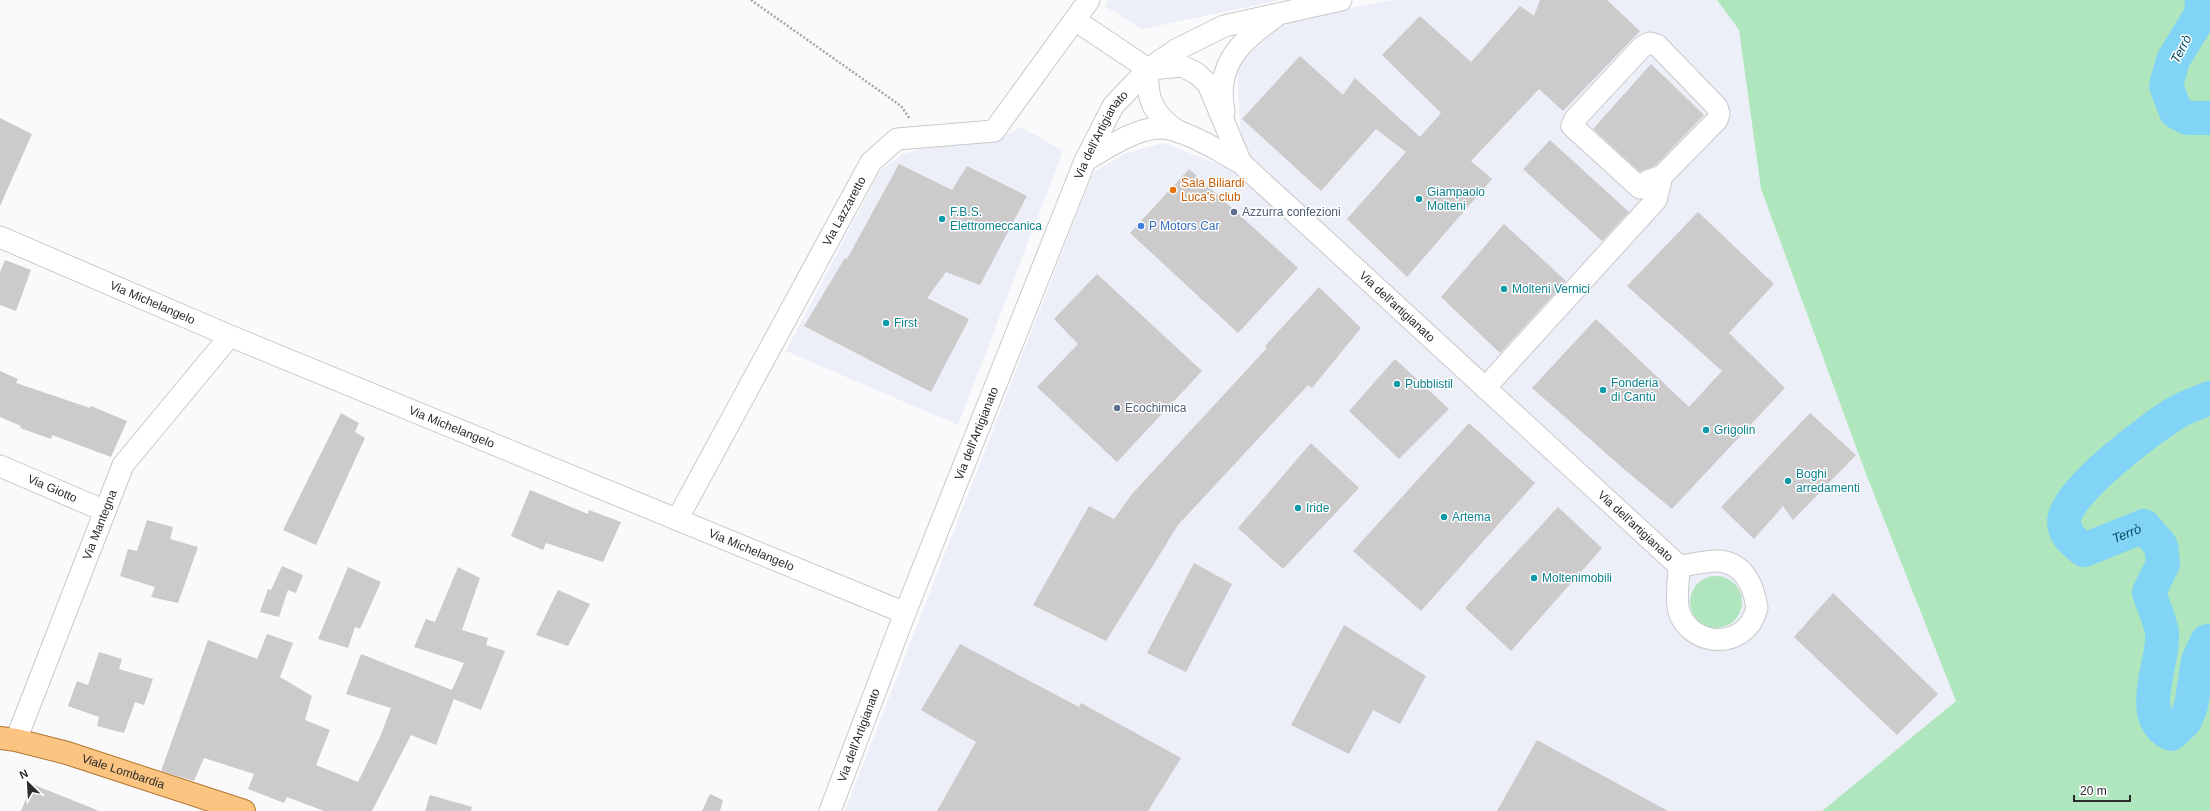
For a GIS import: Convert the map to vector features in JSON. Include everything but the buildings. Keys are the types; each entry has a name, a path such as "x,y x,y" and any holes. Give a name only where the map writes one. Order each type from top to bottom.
{"main road":[{"name":"Viale Lombardia","path":"8,739 67,753 244,811"}],"street":[{"name":"Via Lazzaretto","path":"678,518 870,162 897,139 994,131 1089,0"},
{"name":"Via dell'Artigianato","path":"830,811 905,613 1085,161 1113,106 1148,69 1176,50 1224,26 1341,0"},
{"name":"Via dell'Artigianato","path":"1226,126 1221,98 1230,59 1245,40 1283,12"},
{"path":"1075,20 1148,69"},
{"path":"1485,388 1656,200 1662,176 1717,120 1719,114 1717,107 1657,45 1650,43 1637,53 1575,119 1572,126 1640,188 1648,181 1662,176"},
{"name":"Via dell'Artigianato","path":"1148,69 1182,66 1196,73 1208,84 1241,164"},
{"name":"Via dell'Artigianato","path":"1148,69 1147,88 1152,104 1164,122 1179,132"},
{"name":"Via dell'artigianato","path":"1085,161 1112,143 1136,134 1160,128 1179,132 1241,164 1679,566"},
{"name":"Via Michelangelo","path":"0,237 230,336 678,518 905,613"},
{"name":"Via Mantegna","path":"8,739 106,511 123,465 230,336"},
{"name":"Via Giotto","path":"0,466 106,511"}],"path":[{"path":"751,0 786,23 901,106 924,137"}],"shaded area":[{"path":"1109,0 1280,0 1142,29 1105,6"},
{"path":"1393,0 1717,0 1739,30 1761,189 1866,474 1956,701 1822,811 845,811 1093,173 1126,153 1164,143 1220,165 1241,138 1237,65 1287,20"},
{"path":"1021,127 1063,151 958,425 786,351 880,171 903,154 944,143 991,143"}],"green space":[{"path":"1717,0 2210,0 2210,811 1822,811 1956,701 1866,474 1761,189 1739,30"},
{"path":"1716,576 1730,580 1738,588 1742,602 1738,616 1730,624 1716,628 1702,624 1694,616 1690,602 1694,588 1702,580"}],"waterway":[{"name":"Terrò","path":"2202,0 2201,14 2173,60 2166,86 2176,112 2188,118 2210,118"},
{"name":"Terrò","path":"2210,398 2174,414 2147,433 2110,463 2092,479 2078,495 2068,509 2064,521 2064,526 2068,534 2073,541 2084,550 2144,526 2161,546 2163,564 2149,592 2162,633 2162,644 2154,687 2153,702 2155,715 2160,726 2171,734 2185,721 2191,706 2198,661 2207,641 2210,641"}],"place":[{"name":"Sala Biliardi Luca's club","path":"1173,190"},
{"name":"Giampaolo Molteni","path":"1419,199"},
{"name":"Azzurra confezioni","path":"1234,212"},
{"name":"F.B.S. Elettromeccanica","path":"942,219"},
{"name":"P Motors Car","path":"1141,226"},
{"name":"Molteni Vernici","path":"1504,289"},
{"name":"First","path":"886,323"},
{"name":"Pubblistil","path":"1397,384"},
{"name":"Fonderia di Cantù","path":"1603,390"},
{"name":"Ecochimica","path":"1117,408"},
{"name":"Grigolin","path":"1706,430"},
{"name":"Boghi arredamenti","path":"1788,481"},
{"name":"Iride","path":"1298,508"},
{"name":"Artema","path":"1444,517"},
{"name":"Moltenimobili","path":"1534,578"}]}
